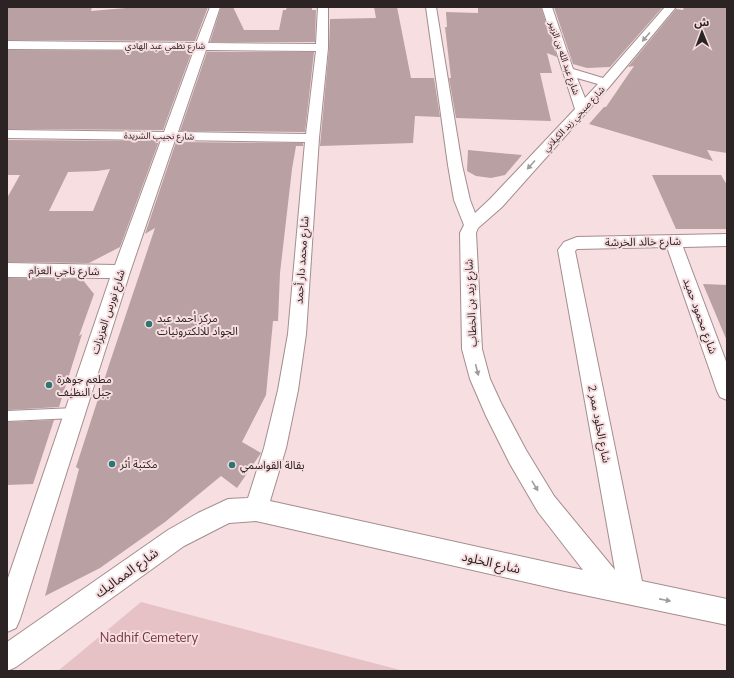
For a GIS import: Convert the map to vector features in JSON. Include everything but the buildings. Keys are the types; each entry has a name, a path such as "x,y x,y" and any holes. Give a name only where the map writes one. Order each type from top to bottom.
{"street":[{"name":"شارع نورس العزيزات","path":"7,619 10,599 215,7"},
{"name":"شارع محمد دار أحمد","path":"256,509 275,448 288,390 297,334 312,138 322,48 323,7"},
{"name":"شارع زيد بن الخطاب","path":"431,7 455,165 470,229 471,334 472,349 480,379 493,409 518,457 546,504 623,590"},
{"name":"شارع عبد الله بن الزبير","path":"547,7 568,72 582,109"},
{"name":"شارع صبحي زيد الكيلاني","path":"470,229 496,203 606,83 671,7"},
{"name":"شارع نظمي عبد الهادي","path":"7,45 322,48"},
{"path":"568,72 606,83"},
{"name":"شارع نجيب الشريدة","path":"7,134 312,138"},
{"name":"شارع خالد الخرشة","path":"567,255 566,250 568,246 572,244 727,240"},
{"name":"شارع محمود حميد","path":"673,241 727,391"},
{"name":"شارع الخلود ممر 2","path":"567,255 623,590"},
{"name":"شارع ناجي العزام","path":"7,270 122,272"},
{"name":"شارع الخلود","path":"256,509 564,579 727,612"},
{"name":"شارع المماليك","path":"7,658 176,538 206,520 228,511 256,509"}],"lane":[{"path":"7,416 74,413"}],"green space":[{"name":"Nadhif Cemetery","path":"141,602 404,671 58,671"}],"place":[{"name":"مركز أحمد عبد الجواد للالكترونيات","path":"149,324"},
{"name":"مطعم جوهرة جبل النظيف","path":"49,385"},
{"name":"مكتبة أثر","path":"112,464"},
{"name":"بقالة القواسمي","path":"232,465"}]}
